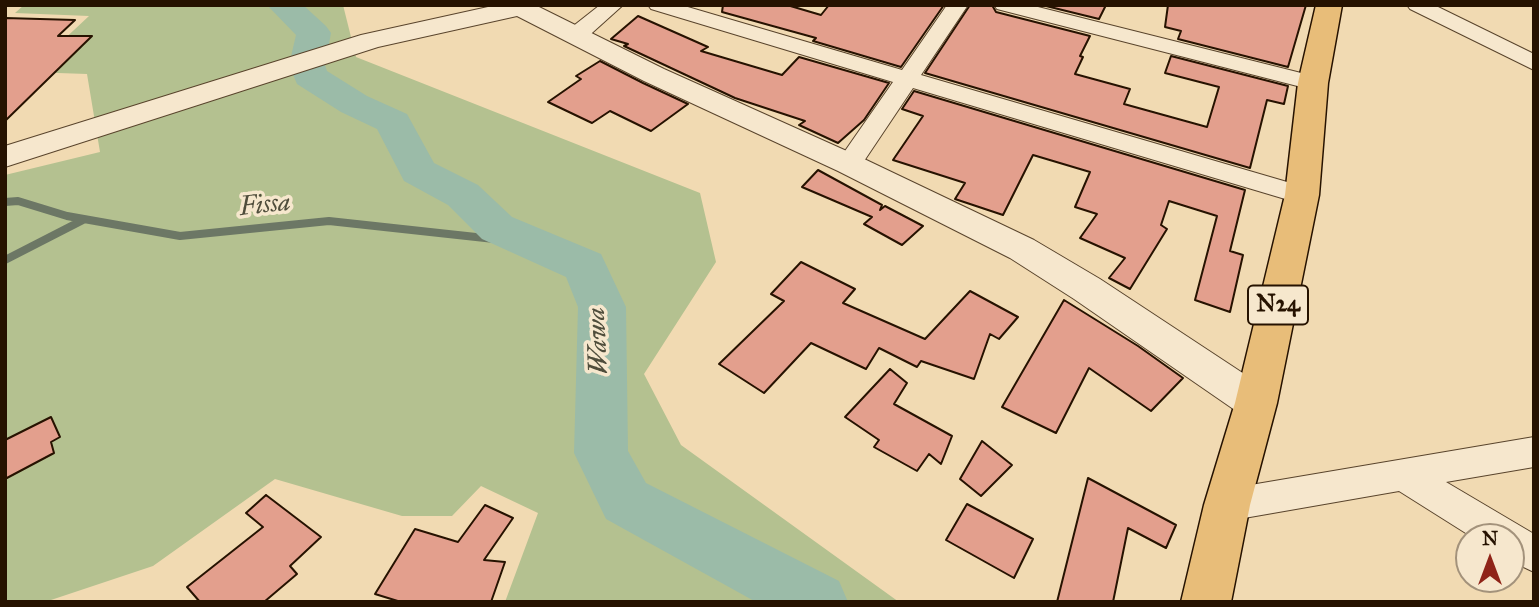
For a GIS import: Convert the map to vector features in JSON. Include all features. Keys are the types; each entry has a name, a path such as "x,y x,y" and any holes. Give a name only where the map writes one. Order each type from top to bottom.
{"main road":[{"name":"N24","path":"1206,602 1227,505 1256,403 1302,195 1313,83 1329,5"}],"street":[{"path":"575,36 613,5"},
{"path":"658,5 1302,195"},
{"path":"849,164 904,79 958,5"},
{"path":"1004,5 1313,83"},
{"path":"1417,5 1534,63"},
{"path":"5,157 337,52 519,6 654,75 849,164 1022,249 1087,289 1256,403"},
{"path":"1227,505 1534,452"},
{"path":"1403,475 1482,523"}],"green space":[{"path":"24,5 343,5 356,57 700,193 716,262 644,374 681,445 899,602 505,602 538,513 481,486 452,516 402,516 275,479 153,566 45,602 5,602 5,175 100,152 87,74 29,72 89,16 15,13"}],"building":[{"path":"723,5 787,5 821,15 829,5 944,5 901,67 813,41 816,38 722,12"},
{"path":"970,5 992,5 996,12 1090,36 1075,74 1130,89 1124,104 1207,127 1219,87 1165,73 1171,56 1288,86 1284,104 1267,100 1250,168 925,73"},
{"path":"1042,5 1106,5 1099,19"},
{"path":"1168,5 1306,5 1288,67 1178,39 1181,31 1165,27"},
{"path":"638,16 708,47 701,51 782,75 799,57 889,83 864,120 838,143 799,125 805,121 735,98 624,46 628,44 611,39"},
{"path":"5,18 75,20 58,36 92,36 5,121"},
{"path":"600,61 688,104 651,131 610,111 592,123 548,102 581,79 576,76"},
{"path":"914,91 1245,190 1230,251 1243,255 1230,312 1195,300 1217,216 1169,201 1161,225 1167,229 1130,289 1109,278 1125,258 1080,238 1097,214 1075,207 1090,172 1033,155 1003,215 955,199 965,183 893,160 923,116 902,109"},
{"path":"818,170 882,205 880,210 885,206 923,226 902,245 864,224 872,217 802,187"},
{"path":"801,262 855,289 843,303 925,339 970,291 1018,317 999,339 990,334 974,379 921,361 917,367 879,348 866,369 811,343 764,393 719,364 784,301 771,294"},
{"path":"1064,300 1183,378 1151,411 1089,368 1056,433 1002,407"},
{"path":"890,369 907,383 894,404 952,436 941,464 929,454 917,471 874,447 879,440 845,417"},
{"path":"51,417 60,437 51,442 54,453 5,479 5,440"},
{"path":"982,441 1012,465 981,496 960,479"},
{"path":"1088,478 1176,525 1166,548 1128,528 1113,602 1057,602"},
{"path":"266,495 321,537 290,566 297,574 264,602 200,602 187,587 263,527 246,513"},
{"path":"967,504 1033,539 1014,578 946,540"},
{"path":"485,505 513,518 484,560 505,562 491,602 401,602 375,594 415,529 458,542"}],"waterway":[{"name":"Wawa","path":"283,5 314,33 307,65 310,76 354,104 393,122 418,172 463,195 497,228 585,266 602,307 601,453 626,501 817,602"},
{"name":"Fissa","path":"5,202 18,201 67,216 180,236 329,221 531,243"},
{"path":"5,260 83,220"}]}
